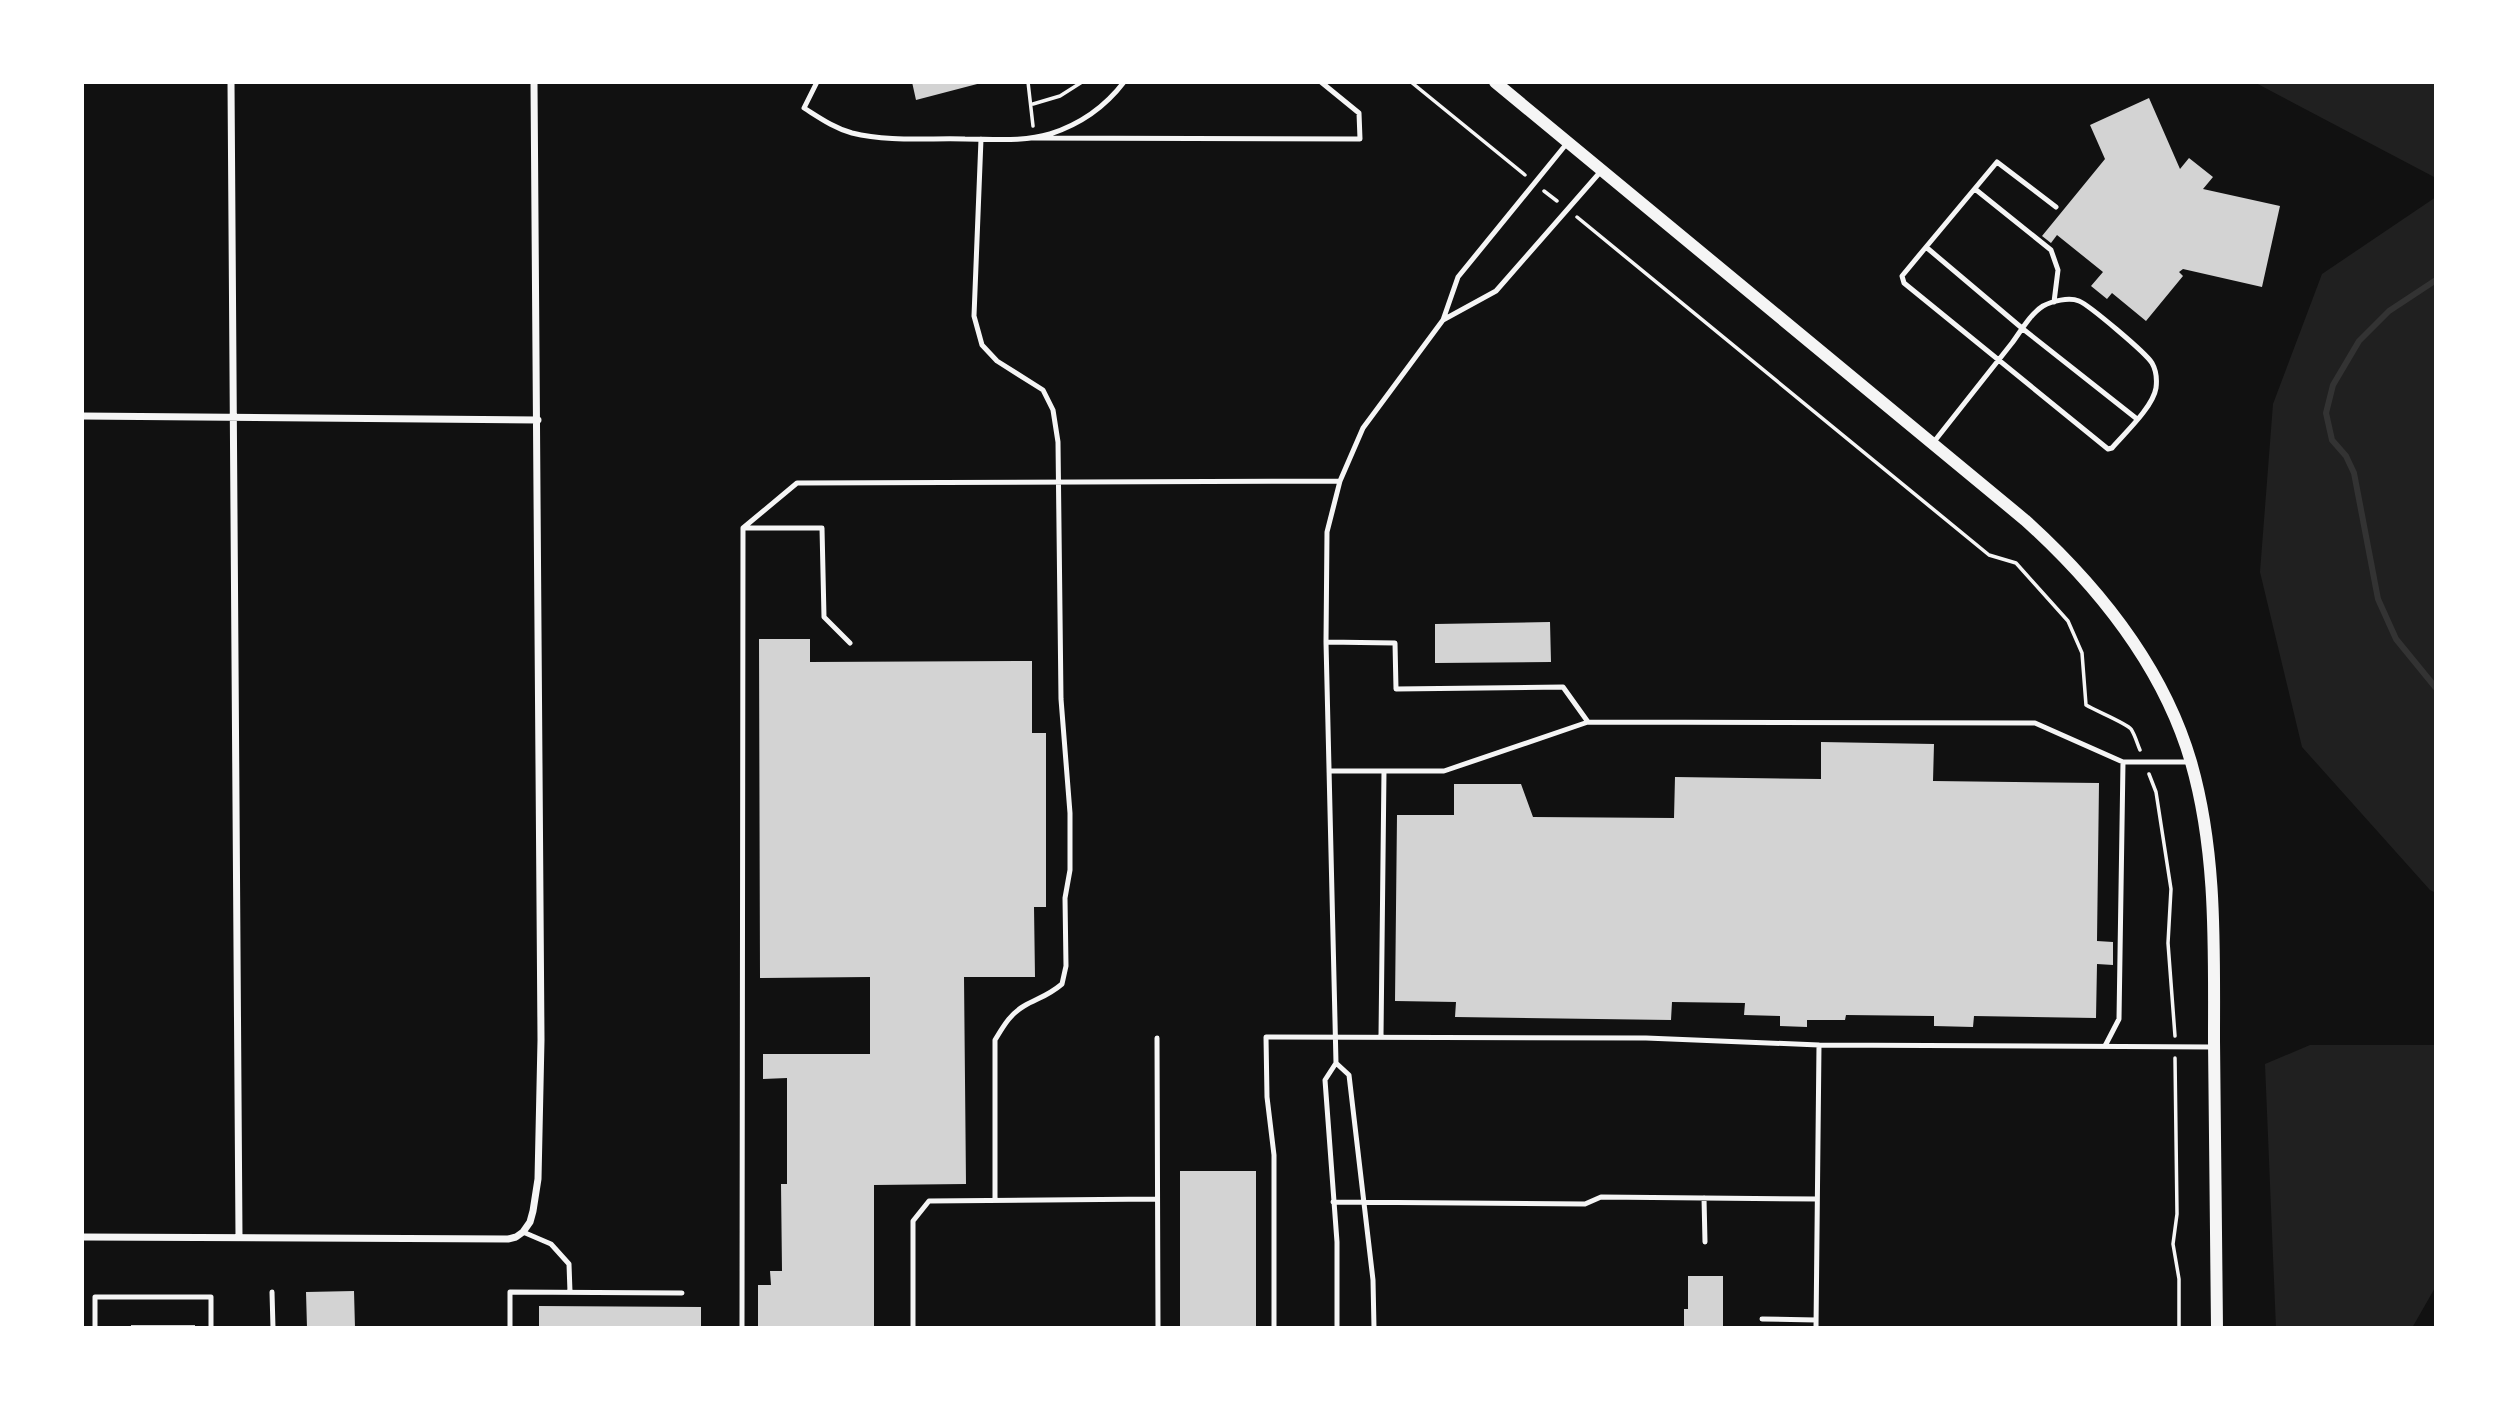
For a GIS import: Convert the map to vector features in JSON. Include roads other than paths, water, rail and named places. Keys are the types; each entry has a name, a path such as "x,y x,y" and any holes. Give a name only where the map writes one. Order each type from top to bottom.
{"street":[{"path":"231,82 239,1236"},
{"path":"82,1237 508,1239 523,1232 530,1222 538,1179 541,1054 534,82"},
{"path":"1496,82 2043,536 2085,579 2135,644 2161,690 2191,762 2210,870 2213,903 2217,1328"},
{"path":"82,416 538,420"}],"lane":[{"path":"817,82 804,108 834,127 850,133 889,138 1360,139 1359,113 1321,82"},
{"path":"1033,138 1069,127 1090,116 1105,104 1124,82"},
{"path":"981,139 974,316 982,345 989,353 1043,390 1053,410 1058,442 1061,699 1070,813 1070,870 1065,898 1066,967 1062,984 1046,997 1023,1007 1007,1021 995,1040 995,1200"},
{"path":"1337,1328 1336,1242 1325,1080 1336,1063 1326,642 1327,532 1340,481 1363,428 1443,320 1458,277 1568,142"},
{"path":"1933,443 1999,360 2037,311 2043,305 2054,302 2081,302 2147,356 2155,372 2155,392 2151,402 2112,448 2108,449 1999,360 1904,283 1902,276 1997,162 2056,207"},
{"path":"1443,320 1496,291 1602,169"},
{"path":"1975,189 2054,254 2058,270 2054,302"},
{"path":"1926,247 2023,329 2137,419"},
{"path":"743,528 797,483 1340,481"},
{"path":"743,528 822,528 824,617 850,643"},
{"path":"742,1328 743,528"},
{"path":"1326,642 1395,643 1396,689 1563,687 1588,722"},
{"path":"1329,771 1444,771 1588,722 2035,723 2123,762 2191,762"},
{"path":"2105,1046 2119,1019 2123,762"},
{"path":"1381,1036 1384,771"},
{"path":"1274,1328 1274,1155 1267,1097 1266,1037 1334,1035 1646,1038 1819,1045 2214,1047"},
{"path":"1157,1038 1158,1328"},
{"path":"1816,1328 1819,1045"},
{"path":"1336,1063 1349,1075 1373,1280 1374,1328"},
{"path":"1333,1202 1585,1204 1601,1197 1817,1199"},
{"path":"1704,1198 1705,1242"},
{"path":"913,1328 913,1221 929,1201 1157,1199"},
{"path":"523,1232 551,1244 569,1264 570,1292"},
{"path":"272,1292 273,1328"},
{"path":"510,1328 510,1292 682,1293"},
{"path":"95,1328 95,1297 211,1297 211,1328"},
{"path":"1762,1318 1816,1320"}],"waterway":[{"path":"2436,280 2389,311 2359,341 2333,385 2326,413 2332,440 2346,456 2354,473 2378,599 2396,639 2436,688"}]}
